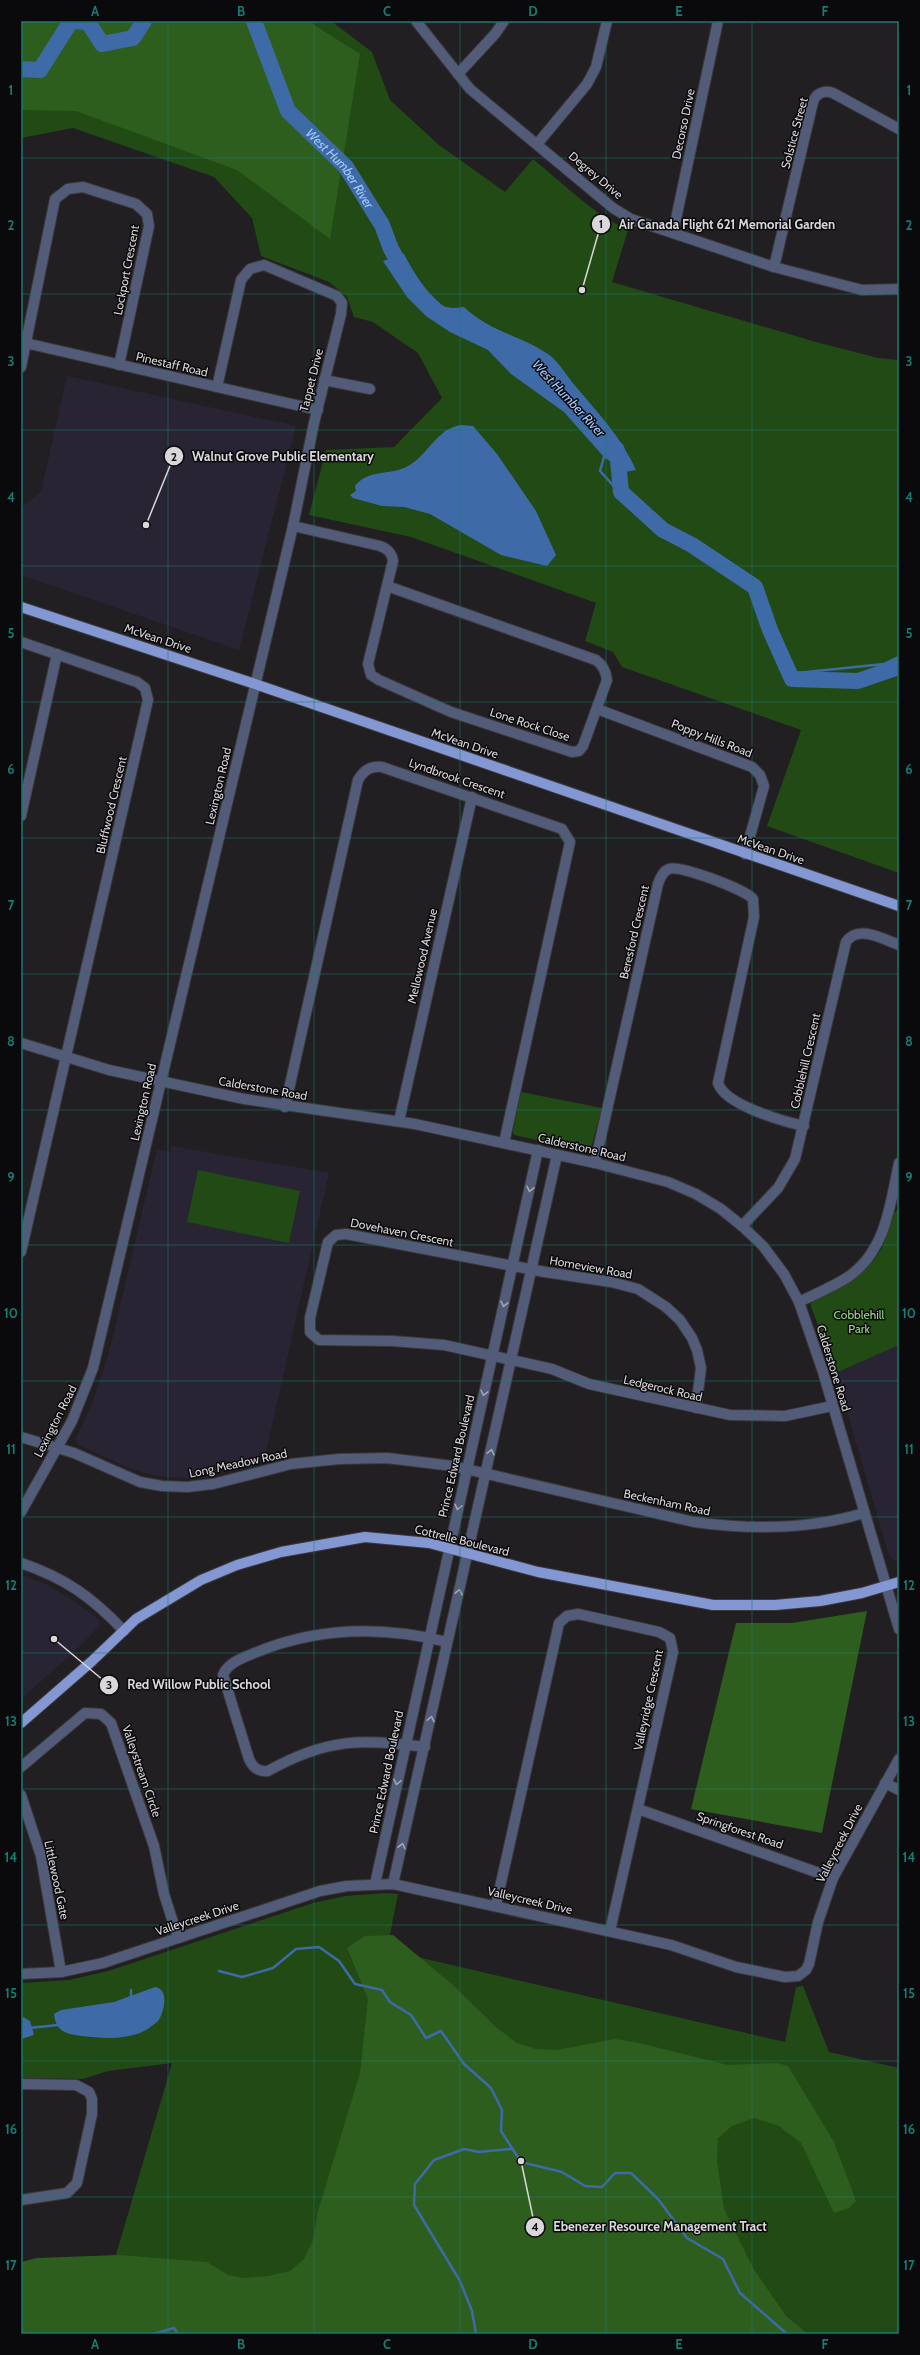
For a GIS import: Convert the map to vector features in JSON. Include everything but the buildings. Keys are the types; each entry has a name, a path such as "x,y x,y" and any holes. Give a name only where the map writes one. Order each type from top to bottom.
{"main road":[{"name":"McVean Drive","path":"21,607 255,684 899,906"},
{"name":"Cottrelle Boulevard","path":"21,1723 136,1619 201,1580 237,1565 281,1552 366,1537 414,1541 538,1572 713,1606 807,1602 862,1593 899,1582"}],"street":[{"name":"Degrey Drive","path":"416,21 470,89 538,143 613,208 631,219 774,267 862,290 899,289"},
{"path":"458,74 504,21"},
{"path":"538,143 587,84 596,67 607,21"},
{"name":"Decorso Drive","path":"673,233 718,21"},
{"name":"Solstice Street","path":"774,267 813,102 817,95 825,91 833,93 899,129"},
{"name":"Lockport Crescent","path":"21,367 24,343 55,199 68,189 83,186 136,204 147,214 149,226 119,365"},
{"name":"Tappet Drive","path":"217,387 241,280 250,268 264,265 337,296 342,303 293,526 255,684"},
{"name":"Pinestaff Road","path":"24,343 318,410"},
{"path":"324,380 370,388"},
{"name":"Lone Rock Close","path":"293,526 385,548 389,551 394,561 387,586 368,664 371,675 451,712 572,752 579,751 583,746 607,680 604,668 596,660 387,586"},
{"name":"Bluffwood Crescent","path":"21,642 137,682 145,688 148,700 21,1252"},
{"path":"21,816 57,654"},
{"name":"Lexington Road","path":"21,1512 77,1411 93,1368 255,684"},
{"name":"Poppy Hills Road","path":"596,709 752,767 760,775 764,786 745,854"},
{"name":"Lyndbrook Crescent","path":"285,1107 358,780 361,773 374,766 382,766 562,829 569,838 571,846 504,1143"},
{"name":"Mellowood Avenue","path":"399,1121 472,797"},
{"name":"Beresford Crescent","path":"595,1163 658,884 665,872 671,868 682,869 743,891 753,899 754,917 718,1083 720,1089 728,1097 771,1117 804,1126"},
{"name":"Cobblehill Crescent","path":"742,1226 778,1188 787,1176 796,1159 846,942 852,934 859,932 899,945"},
{"name":"Calderstone Road","path":"21,1043 109,1070 161,1082 285,1107 399,1121 595,1163 654,1177 682,1187 714,1205 742,1226 775,1261 799,1302 899,1629"},
{"name":"Prince Edward Boulevard","path":"374,1884 538,1150"},
{"path":"393,1884 557,1155"},
{"path":"799,1302 841,1282 863,1264 882,1234 895,1200 899,1164"},
{"name":"Dovehaven Crescent","path":"493,1355 427,1343 319,1340 314,1336 309,1326 322,1261 330,1238 336,1235 346,1234 513,1266"},
{"name":"Homeview Road","path":"513,1266 626,1285 648,1294 666,1307 685,1327 697,1350 701,1375 696,1408"},
{"name":"Ledgerock Road","path":"493,1355 552,1369 589,1384 730,1415 766,1417 803,1413 832,1406"},
{"name":"Long Meadow Road","path":"21,1437 74,1453 140,1482 175,1487 213,1484 273,1468 339,1459 403,1460 467,1469"},
{"name":"Beckenham Road","path":"467,1469 694,1522 718,1526 785,1528 819,1523 864,1513"},
{"path":"21,1563 74,1587 99,1606 124,1631"},
{"name":"Valleyridge Crescent","path":"496,1905 558,1627 567,1616 578,1614 659,1632 670,1638 673,1652 610,1932"},
{"path":"425,1747 366,1741 335,1744 307,1752 268,1771 262,1772 253,1766 249,1759 223,1675 228,1667 244,1658 280,1643 308,1636 342,1631 371,1630 414,1634 448,1642"},
{"name":"Valleystream Circle","path":"21,1767 85,1713 101,1714 111,1722 154,1846 164,1894 178,1938"},
{"name":"Valleycreek Drive","path":"21,1974 61,1972 103,1963 320,1891 374,1884 393,1884 496,1905 671,1945 736,1967 794,1977 804,1972 809,1964 818,1922 833,1878 899,1759"},
{"path":"885,1783 899,1790"},
{"name":"Littlewood Gate","path":"21,1794 41,1856 61,1972"},
{"name":"Springforest Road","path":"638,1809 833,1878"},
{"path":"21,2084 76,2085 89,2092 93,2106 78,2177 73,2189 60,2194 21,2200"}],"shaded area":[{"path":"67,376 296,426 239,650 21,575 23,538 21,508 41,492"},
{"path":"172,1146 329,1173 264,1460 207,1475 186,1478 156,1476 134,1470 78,1445 76,1439 93,1401 109,1353 157,1149 170,1152"},
{"path":"899,1345 899,1563 891,1558 887,1549 836,1373"},
{"path":"21,1575 48,1585 74,1601 98,1619 100,1625 76,1650 21,1699"}],"green space":[{"path":"21,21 331,21 372,52 390,100 439,145 505,192 533,159 590,207 628,230 612,282 816,342 878,358 899,360 899,873 767,826 801,730 622,667 613,652 585,641 596,603 411,537 309,515 326,450 394,447 442,398 418,353 373,322 354,317 347,297 329,282 261,256 252,218 214,177 73,128 21,138"},
{"path":"21,21 308,21 360,54 330,239 237,170 76,111 21,110"},
{"path":"521,1092 602,1108 590,1152 514,1135 513,1131"},
{"path":"198,1170 300,1191 289,1243 187,1222"},
{"name":"Cobblehill Park","path":"899,1208 899,1345 836,1373 810,1304 814,1300 834,1291 852,1280 869,1266 882,1248 891,1220"},
{"path":"867,1611 822,1833 691,1809 736,1623 792,1623"},
{"path":"387,1893 398,1894 387,1950 785,2042 796,1987 803,1986 829,2052 899,2068 899,2334 21,2334 30,2267 116,2255 172,2063 108,2071 83,2079 21,2078 21,1983 69,1980 108,1971 313,1903 345,1896"},
{"path":"393,1935 454,1986 497,2028 517,2043 536,2049 557,2050 615,2039 639,2043 728,2065 777,2063 788,2066 834,2142 856,2201 849,2208 834,2213 801,2143 779,2126 754,2118 732,2126 718,2138 717,2161 724,2209 753,2268 786,2316 808,2334 21,2334 21,2262 37,2258 119,2255 207,2262 228,2275 244,2278 269,2276 290,2271 304,2259 313,2240 318,2211 360,2073 368,1999 347,1948 365,1936"}],"water":[{"path":"404,254 420,281 442,305 450,308 464,307 484,322 527,342 548,354 558,363 615,435 623,446 636,470 625,472 604,457 564,412 511,374 488,350 450,332 426,316 407,297 383,261"},
{"path":"460,425 473,426 497,454 536,511 556,555 547,566 501,555 430,514 404,507 382,506 353,498 350,495 356,491 355,486 365,477 398,470 410,465 420,457 438,437 451,428"},
{"path":"155,1987 163,1992 164,2007 158,2021 140,2033 126,2037 111,2038 76,2035 63,2031 57,2025 55,2020 54,2014 61,2010 114,2002"},
{"path":"21,2016 30,2021 34,2035 21,2039"}],"waterway":[{"name":"West Humber River","path":"21,69 40,70 71,21"},
{"name":"West Humber River","path":"75,21 88,22 102,44 133,38 144,21"},
{"name":"West Humber River","path":"254,21 288,111 346,167 382,225 391,249 406,275"},
{"name":"West Humber River","path":"614,447 617,450 621,492 663,530 692,545 755,587 770,630 792,679 858,681 899,667"},
{"name":"West Humber River","path":"604,457 600,471 653,529 690,541 726,560 747,580 764,611 774,646 785,665 797,673 884,664 899,657"},
{"path":"219,1971 242,1977 273,1968 296,1949 319,1947 339,1961 355,1984 382,1990 390,2002 411,2015 426,2038 441,2031 464,2064 491,2088 502,2110 501,2131 521,2162 562,2172 585,2186 602,2187 615,2173 631,2173 658,2199 687,2238 723,2259 740,2293 787,2334"},
{"path":"131,1990 131,2000"},
{"path":"29,2028 58,2025"},
{"path":"476,2334 472,2311 460,2281 414,2205 415,2184 434,2160 464,2149 479,2152 511,2149"},
{"path":"153,2334 174,2328 178,2334"}],"place":[{"name":"Air Canada Flight 621 Memorial Garden","path":"582,290"},
{"name":"Walnut Grove Public Elementary","path":"146,525"},
{"name":"Red Willow Public School","path":"54,1639"},
{"name":"Ebenezer Resource Management Tract","path":"521,2161"}]}
